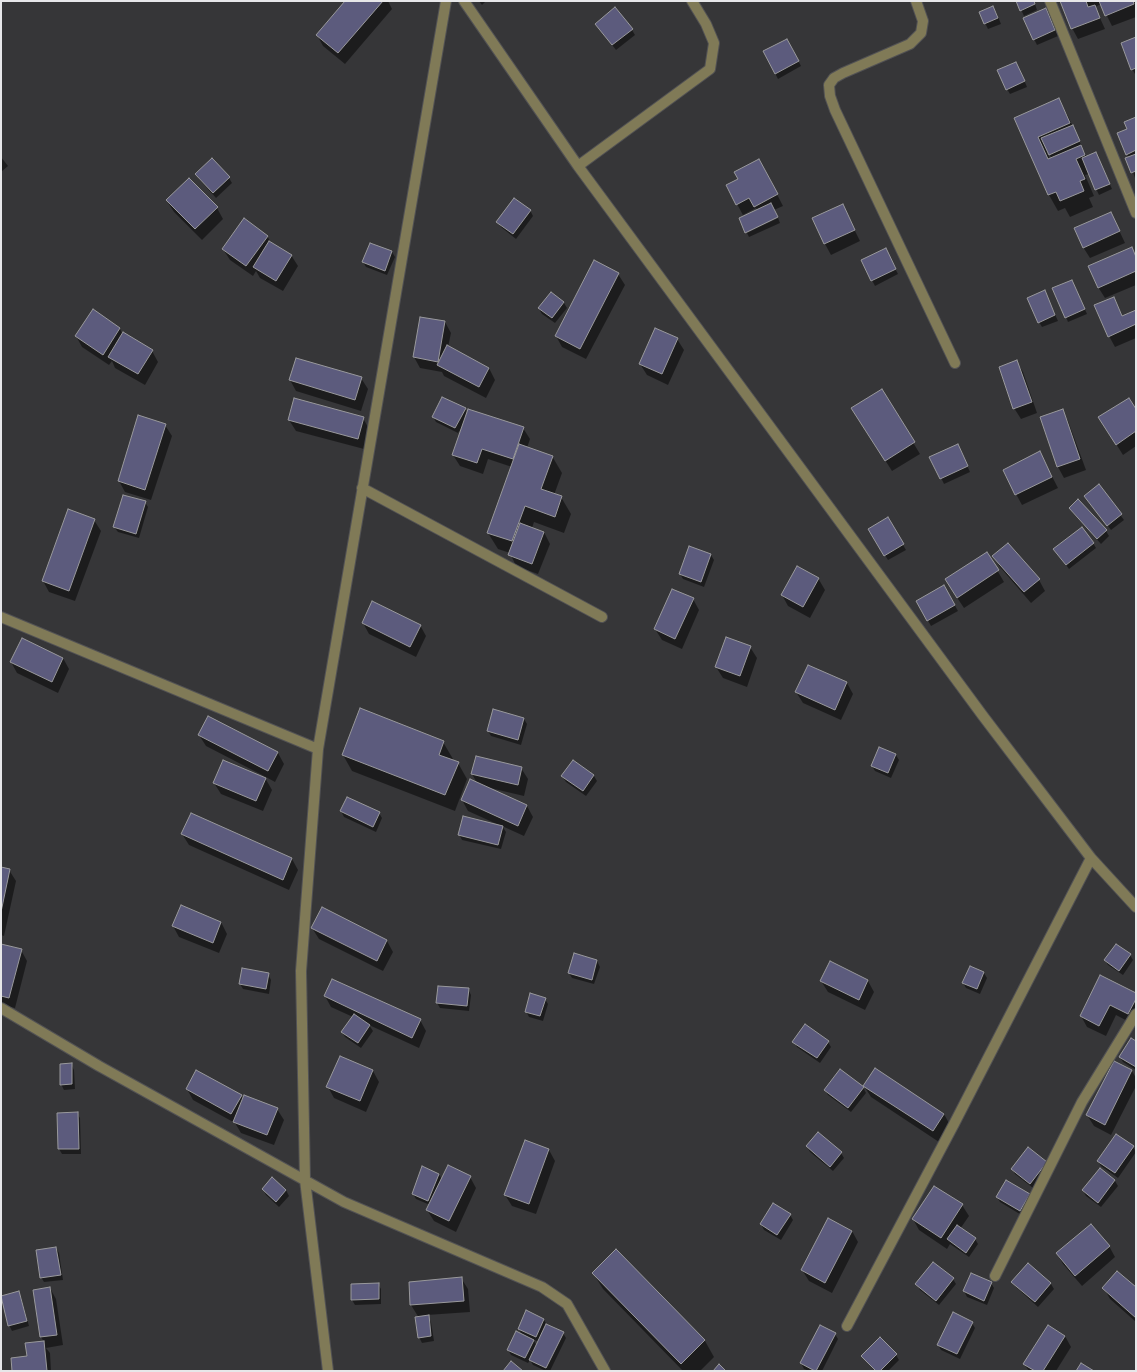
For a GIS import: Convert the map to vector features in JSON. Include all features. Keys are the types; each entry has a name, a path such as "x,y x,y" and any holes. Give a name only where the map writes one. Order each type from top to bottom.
{"street":[{"path":"328,1371 305,1180 300,971 318,749 446,1"},
{"path":"464,1 578,166 983,716 1091,858 1136,907"},
{"path":"578,166 710,69 714,43 706,24 692,1"},
{"path":"916,1 923,21 921,33 910,44 843,73 834,78 828,85 835,110 955,363"},
{"path":"1050,1 1136,214"},
{"path":"362,488 602,617"},
{"path":"1,617 318,749"},
{"path":"847,1326 954,1124 1091,858"},
{"path":"1,1008 99,1066 344,1202 542,1287 567,1304 604,1371"},
{"path":"995,1276 1082,1102 1136,1014"}],"building":[{"path":"345,1 383,1 338,53 316,35"},
{"path":"1016,1 1034,1 1035,4 1020,11"},
{"path":"1060,1 1086,1 1088,7 1095,5 1100,18 1071,29"},
{"path":"1099,1 1133,1 1134,4 1105,16"},
{"path":"993,6 998,18 984,24 979,12"},
{"path":"615,7 633,29 612,45 595,24"},
{"path":"1046,8 1055,30 1033,40 1023,18"},
{"path":"1136,37 1136,68 1131,70 1121,43"},
{"path":"787,39 799,61 775,74 763,51"},
{"path":"1016,62 1025,81 1006,90 997,70"},
{"path":"1059,98 1070,123 1038,137 1048,159 1081,145 1085,155 1076,159 1085,179 1080,181 1084,191 1060,201 1056,192 1048,195 1014,118"},
{"path":"1136,117 1136,150 1126,155 1117,133 1127,129 1124,122"},
{"path":"1073,125 1080,141 1049,155 1041,138"},
{"path":"1096,152 1110,184 1095,190 1082,158"},
{"path":"1136,154 1136,171 1131,173 1125,158"},
{"path":"212,158 230,177 213,193 195,174"},
{"path":"759,159 778,194 754,207 749,198 736,205 726,185 738,179 734,172"},
{"path":"189,178 218,207 195,229 166,200"},
{"path":"514,198 531,210 513,234 496,222"},
{"path":"771,203 778,217 745,233 739,218"},
{"path":"843,204 855,230 824,244 812,218"},
{"path":"1111,212 1120,231 1083,248 1074,228"},
{"path":"244,218 268,236 246,266 222,249"},
{"path":"269,241 292,255 276,281 253,267"},
{"path":"370,243 392,251 385,271 362,262"},
{"path":"1132,247 1136,257 1136,271 1098,288 1088,266"},
{"path":"886,248 896,269 871,281 861,260"},
{"path":"594,260 619,273 580,349 555,336"},
{"path":"1072,280 1085,309 1065,318 1052,288"},
{"path":"1045,290 1055,315 1038,323 1027,298"},
{"path":"551,292 564,302 552,318 538,308"},
{"path":"1114,297 1122,316 1136,310 1136,324 1108,337 1094,305"},
{"path":"93,309 120,328 103,355 75,336"},
{"path":"420,317 445,321 438,362 413,357"},
{"path":"655,328 678,338 662,374 639,364"},
{"path":"123,332 153,350 138,374 108,357"},
{"path":"447,345 489,368 479,387 437,365"},
{"path":"296,358 362,377 355,400 289,380"},
{"path":"1017,360 1032,402 1013,409 999,367"},
{"path":"882,389 915,442 885,461 851,408"},
{"path":"442,397 466,408 455,428 432,417"},
{"path":"294,398 364,417 358,439 288,420"},
{"path":"1129,398 1136,409 1136,431 1116,445 1098,417"},
{"path":"468,409 524,427 513,459 482,449 477,463 452,455"},
{"path":"1063,409 1080,459 1057,467 1040,417"},
{"path":"138,415 166,424 145,490 118,481"},
{"path":"519,444 553,456 541,489 562,496 555,517 525,506 512,541 487,533"},
{"path":"958,444 968,466 940,479 929,457"},
{"path":"1040,451 1052,477 1015,495 1003,470"},
{"path":"1099,484 1122,514 1107,526 1084,496"},
{"path":"123,495 146,501 136,534 113,527"},
{"path":"1078,499 1107,530 1097,539 1069,508"},
{"path":"68,509 95,519 69,591 42,581"},
{"path":"888,517 904,544 884,556 868,529"},
{"path":"520,523 544,532 532,564 508,555"},
{"path":"1082,527 1094,543 1066,565 1053,549"},
{"path":"1008,543 1040,579 1024,592 992,556"},
{"path":"689,546 711,554 701,582 679,574"},
{"path":"987,552 999,570 957,598 945,579"},
{"path":"797,566 819,578 803,607 781,595"},
{"path":"944,585 955,605 927,621 916,601"},
{"path":"672,589 694,598 675,639 654,629"},
{"path":"372,601 421,625 410,647 362,623"},
{"path":"726,637 751,646 740,676 715,667"},
{"path":"22,638 63,658 52,682 10,662"},
{"path":"808,665 847,682 835,710 795,692"},
{"path":"360,708 444,741 439,755 459,762 445,795 342,755"},
{"path":"493,709 524,718 518,740 487,731"},
{"path":"208,716 278,752 268,771 198,735"},
{"path":"879,747 896,754 888,773 871,766"},
{"path":"476,756 522,767 518,785 471,774"},
{"path":"223,760 266,778 256,801 213,783"},
{"path":"573,760 594,775 583,791 561,776"},
{"path":"470,779 527,805 518,826 461,800"},
{"path":"347,797 380,812 373,827 340,811"},
{"path":"191,813 292,858 283,880 181,834"},
{"path":"463,816 503,826 498,845 458,835"},
{"path":"1,867 10,869 1,912"},
{"path":"181,905 221,922 213,943 172,926"},
{"path":"322,907 387,940 377,961 311,928"},
{"path":"1,944 22,949 9,998 1,996"},
{"path":"1116,944 1131,954 1119,971 1104,960"},
{"path":"574,953 597,960 592,980 568,973"},
{"path":"830,961 868,980 859,1000 820,981"},
{"path":"970,966 984,972 977,989 962,983"},
{"path":"242,968 269,973 266,989 239,984"},
{"path":"1100,975 1136,993 1136,999 1128,1014 1110,1005 1099,1026 1080,1016"},
{"path":"332,979 421,1019 412,1038 324,996"},
{"path":"438,986 469,988 467,1006 436,1003"},
{"path":"530,993 546,998 540,1016 525,1012"},
{"path":"354,1014 370,1025 358,1043 341,1032"},
{"path":"805,1024 829,1041 817,1058 792,1042"},
{"path":"1131,1038 1136,1041 1136,1067 1119,1057"},
{"path":"340,1056 373,1070 360,1101 326,1087"},
{"path":"1114,1061 1132,1070 1105,1125 1086,1115"},
{"path":"72,1063 72,1084 60,1085 60,1064"},
{"path":"875,1068 944,1114 933,1131 863,1086"},
{"path":"840,1069 864,1087 848,1108 824,1090"},
{"path":"196,1070 242,1095 231,1114 186,1089"},
{"path":"244,1095 278,1108 267,1135 233,1122"},
{"path":"78,1112 79,1149 58,1149 57,1113"},
{"path":"818,1132 842,1152 830,1167 806,1146"},
{"path":"1116,1134 1134,1146 1115,1173 1097,1161"},
{"path":"525,1140 549,1149 529,1204 504,1195"},
{"path":"1028,1147 1047,1162 1030,1184 1011,1169"},
{"path":"448,1165 471,1176 449,1221 426,1210"},
{"path":"422,1166 439,1174 428,1201 412,1194"},
{"path":"1100,1168 1115,1180 1098,1203 1082,1190"},
{"path":"272,1177 286,1190 276,1202 262,1189"},
{"path":"1006,1180 1030,1194 1020,1211 996,1197"},
{"path":"934,1186 963,1204 941,1238 912,1219"},
{"path":"773,1203 791,1214 777,1235 760,1224"},
{"path":"828,1218 852,1231 825,1283 801,1270"},
{"path":"1091,1224 1110,1246 1075,1276 1056,1253"},
{"path":"957,1225 976,1238 966,1253 947,1239"},
{"path":"56,1247 61,1275 40,1278 36,1250"},
{"path":"616,1249 705,1340 681,1364 592,1273"},
{"path":"933,1262 954,1278 936,1301 915,1284"},
{"path":"1028,1263 1051,1283 1035,1302 1011,1282"},
{"path":"1117,1271 1136,1287 1136,1318 1102,1288"},
{"path":"971,1273 992,1282 984,1301 963,1291"},
{"path":"462,1277 464,1301 410,1305 409,1282"},
{"path":"379,1283 379,1299 351,1300 351,1284"},
{"path":"50,1287 57,1335 40,1337 33,1290"},
{"path":"19,1291 27,1321 8,1326 1,1296"},
{"path":"526,1310 544,1319 536,1337 518,1329"},
{"path":"953,1312 973,1322 957,1354 937,1345"},
{"path":"429,1315 431,1336 418,1338 415,1317"},
{"path":"546,1324 564,1332 546,1368 529,1360"},
{"path":"820,1325 836,1333 815,1371 800,1363"},
{"path":"1048,1325 1065,1336 1043,1371 1035,1371 1023,1364"},
{"path":"516,1331 534,1340 525,1358 507,1350"},
{"path":"880,1337 897,1354 880,1371 876,1371 861,1356"},
{"path":"44,1341 47,1371 12,1371 11,1358 27,1356 25,1343"},
{"path":"511,1361 523,1371 503,1371"},
{"path":"1081,1363 1094,1371 1076,1371"},
{"path":"719,1364 726,1371 713,1371"}]}
